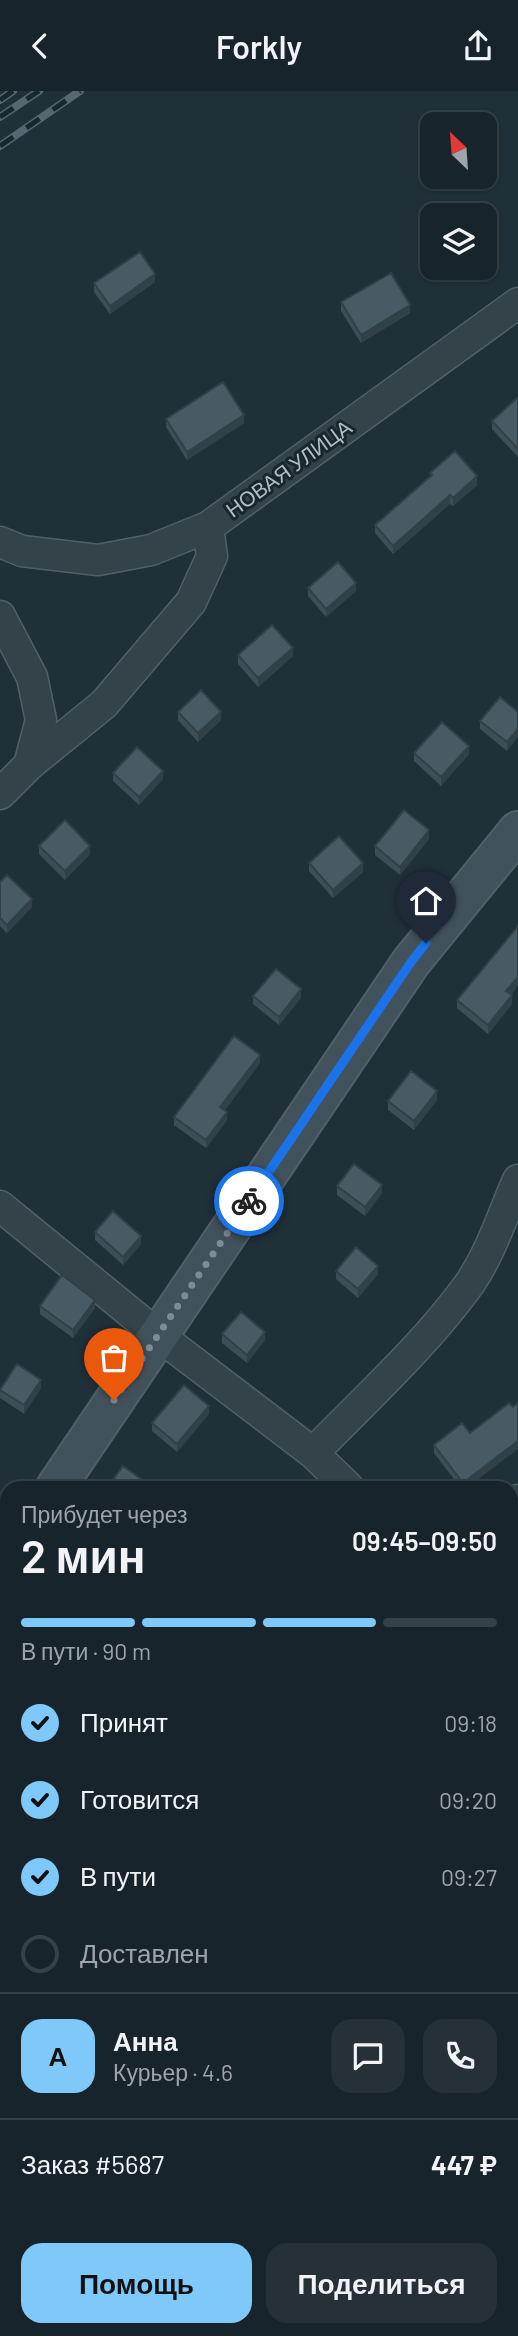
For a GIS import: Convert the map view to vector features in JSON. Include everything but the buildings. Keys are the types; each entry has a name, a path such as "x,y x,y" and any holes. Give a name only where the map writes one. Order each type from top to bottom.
{"street":[{"name":"НОВАЯ УЛИЦА","path":"0,794 29,765 103,705 191,603 212,555 208,527 518,303"},
{"path":"0,542 22,551 98,560 151,550 208,527"},
{"path":"0,616 32,677 41,720 29,765"},
{"path":"61,1481 411,962 518,831"},
{"path":"313,1453 424,1337 471,1281 485,1256 518,1180"},
{"path":"0,1206 158,1335 313,1453 342,1481"}],"railway":[{"path":"0,100 13,91"},
{"path":"0,117 39,91"},
{"path":"0,146 80,91"}],"way so far":[{"path":"114,1400 249,1201"}],"route":[{"path":"249,1201 426,943"}]}
